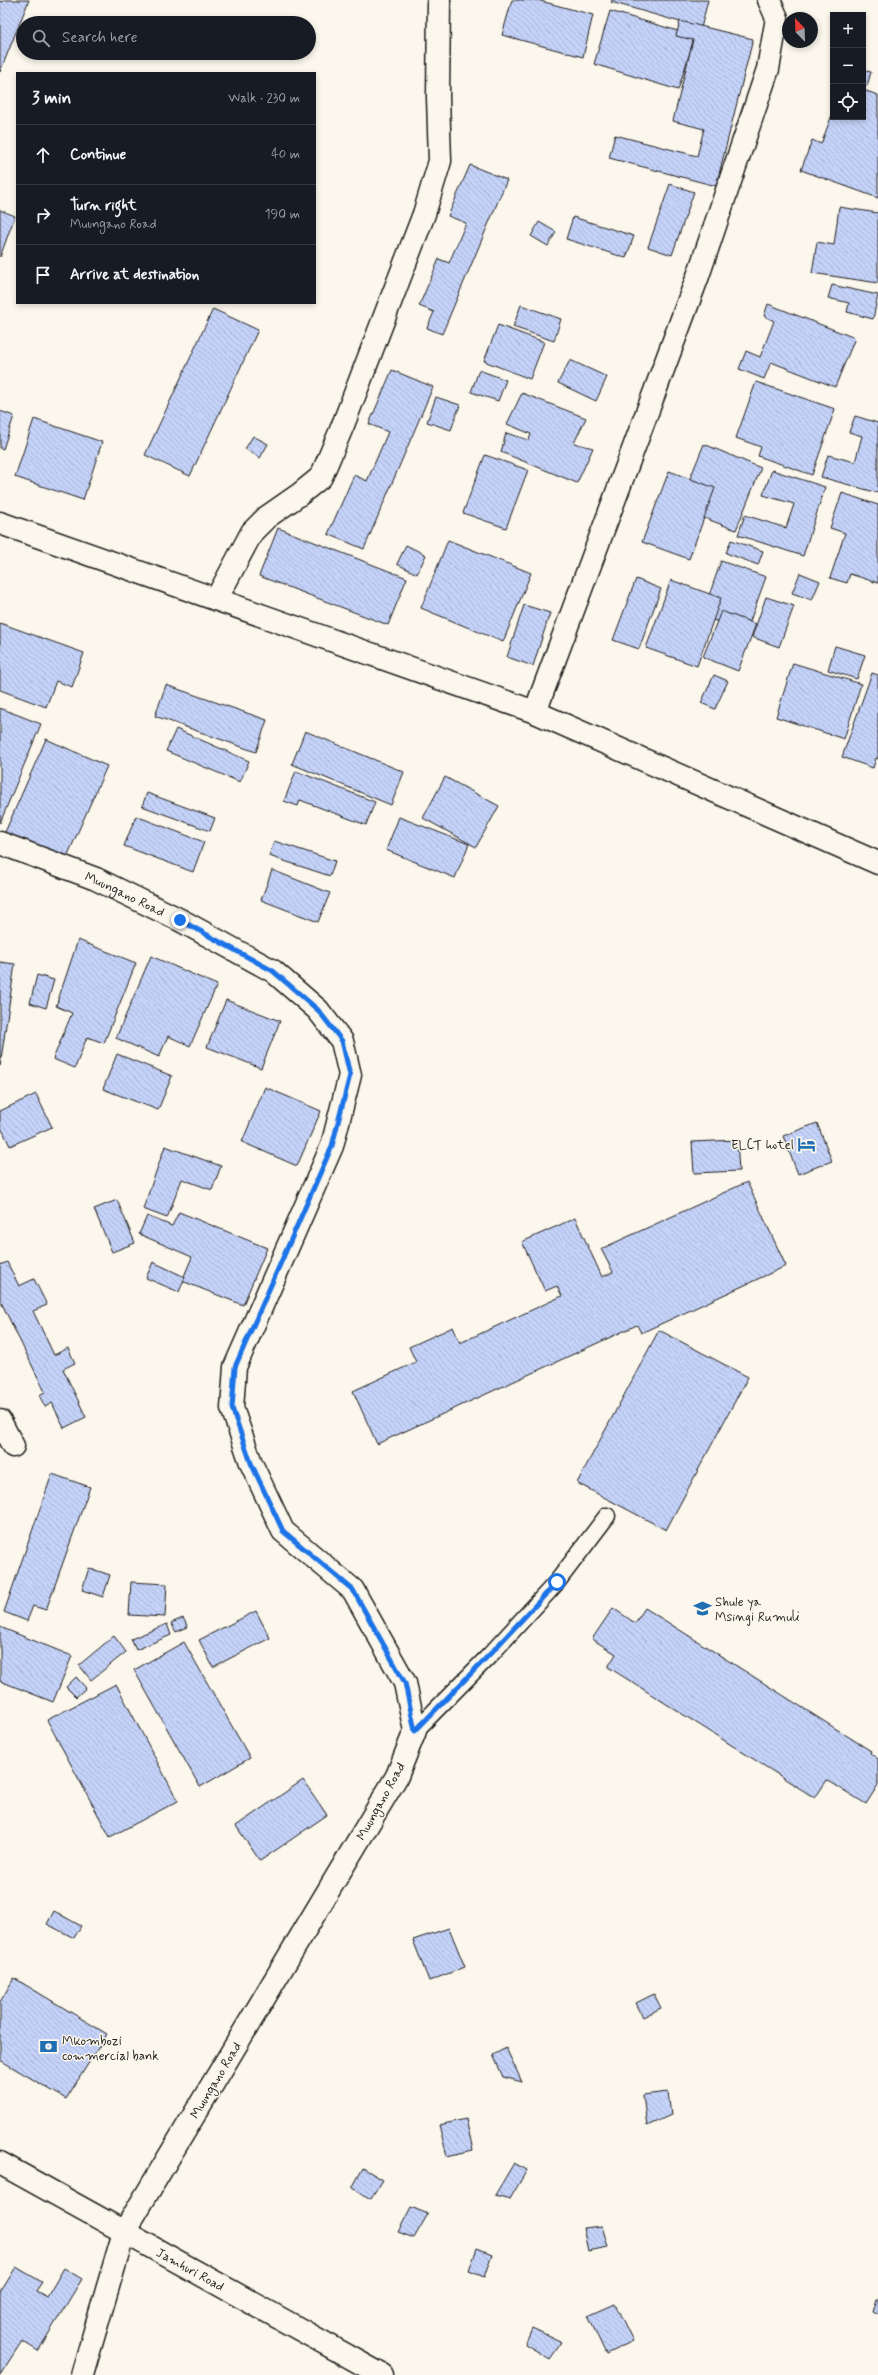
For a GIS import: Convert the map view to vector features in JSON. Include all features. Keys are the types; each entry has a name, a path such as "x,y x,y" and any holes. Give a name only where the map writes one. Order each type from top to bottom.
{"street":[{"path":"217,598 252,532 267,517 321,477 343,425 424,214 440,161 439,0"},
{"path":"535,712 698,276 768,69 777,18 769,0"},
{"path":"0,523 217,598 535,712 878,862"},
{"name":"Muungano Road","path":"0,843 96,879 180,920 273,971 318,1010 342,1041 350,1075 332,1146 235,1367 232,1408 251,1463 283,1531 353,1590 405,1683 415,1731 397,1776 124,2232 82,2375"},
{"path":"0,1421 13,1446"},
{"name":"Jamhuri Road","path":"0,2164 382,2375"}],"lane":[{"path":"415,1731 557,1582 607,1516"}],"building":[{"path":"4,0 29,0 23,16 16,16 16,32 0,72 0,1 3,2"},
{"path":"512,0 537,0 593,15 583,57 502,35"},
{"path":"612,0 708,0 701,28 611,2"},
{"path":"610,11 695,36 678,90 594,64"},
{"path":"680,21 753,39 716,186 609,158 615,135 697,156 704,129 673,121 693,40 676,36"},
{"path":"866,71 871,72 866,86"},
{"path":"866,91 878,95 878,198 801,170 812,140 821,144 830,120 866,120"},
{"path":"470,165 507,180 442,334 427,328 434,312 419,306 439,259 449,263 466,223 448,216"},
{"path":"670,184 694,192 672,255 648,247"},
{"path":"839,207 878,213 878,283 812,273 817,242 834,245"},
{"path":"0,210 15,216 0,257"},
{"path":"573,217 634,236 626,258 566,239"},
{"path":"539,222 556,232 548,246 531,236"},
{"path":"832,285 878,295 873,319 847,312 849,303 828,298"},
{"path":"768,304 855,338 835,387 771,362 764,379 739,369 746,351 760,357 774,321 764,316"},
{"path":"521,305 561,319 554,341 513,327"},
{"path":"213,309 258,330 190,476 145,455"},
{"path":"498,325 544,342 530,379 484,361"},
{"path":"570,360 607,377 596,401 558,383"},
{"path":"392,370 433,387 364,549 328,534 354,475 367,481 388,432 369,424"},
{"path":"479,370 506,380 498,401 471,392"},
{"path":"756,382 835,409 812,475 758,456 761,447 736,438"},
{"path":"522,393 586,418 574,443 593,448 577,483 501,452 506,433 529,440 531,434 507,424"},
{"path":"436,397 460,405 451,430 427,422"},
{"path":"0,411 14,416 3,449 0,448"},
{"path":"855,416 878,423 878,493 821,477 828,455 855,462 862,436 849,432"},
{"path":"34,419 102,442 83,500 15,477"},
{"path":"253,436 268,444 260,458 245,449"},
{"path":"704,444 761,468 736,530 678,508"},
{"path":"485,455 528,470 506,528 463,513"},
{"path":"772,470 825,487 803,556 738,535 745,515 786,528 794,504 763,495"},
{"path":"669,471 715,488 689,559 642,542"},
{"path":"842,493 878,505 878,583 850,574 847,583 830,578 845,533 830,528"},
{"path":"278,528 407,578 388,625 259,576"},
{"path":"448,540 531,573 503,642 421,608"},
{"path":"731,540 763,551 758,565 726,553"},
{"path":"406,545 426,555 417,574 397,564"},
{"path":"721,561 766,577 746,632 702,616"},
{"path":"800,573 820,581 812,600 792,593"},
{"path":"636,579 661,589 639,649 613,640"},
{"path":"671,580 721,598 697,666 646,648"},
{"path":"766,597 794,606 779,647 752,637"},
{"path":"524,605 550,613 533,666 507,657"},
{"path":"721,611 756,624 738,671 703,657"},
{"path":"0,623 84,653 72,687 56,681 46,707 0,690"},
{"path":"835,646 865,655 857,679 828,670"},
{"path":"793,663 861,684 844,739 776,717"},
{"path":"872,673 878,675 878,759 876,758 873,768 842,757"},
{"path":"714,675 728,681 715,709 701,703"},
{"path":"166,685 267,720 256,752 155,716"},
{"path":"0,708 41,724 0,823"},
{"path":"176,729 249,761 240,782 166,751"},
{"path":"305,731 404,772 391,805 292,764"},
{"path":"46,739 107,766 63,866 2,839"},
{"path":"296,771 375,802 366,825 300,800 298,806 284,801"},
{"path":"445,777 499,806 476,847 423,818"},
{"path":"147,793 215,818 210,831 142,806"},
{"path":"136,816 204,842 193,872 124,846"},
{"path":"399,817 469,844 455,878 386,850"},
{"path":"274,841 335,861 330,876 269,856"},
{"path":"272,870 330,893 318,922 261,900"},
{"path":"78,940 136,963 104,1043 87,1037 75,1068 53,1059 72,1013 56,1006"},
{"path":"151,956 217,985 190,1046 168,1036 159,1057 116,1038"},
{"path":"0,962 15,964 0,1066"},
{"path":"37,975 54,980 46,1008 30,1003"},
{"path":"226,1000 280,1021 261,1068 207,1047"},
{"path":"117,1054 172,1076 158,1110 103,1089"},
{"path":"265,1087 321,1111 297,1166 242,1142"},
{"path":"36,1094 52,1127 10,1146 0,1125 0,1111"},
{"path":"817,1123 832,1161 798,1174 783,1136"},
{"path":"737,1140 739,1171 694,1173 692,1142"},
{"path":"165,1146 221,1166 212,1190 182,1179 167,1218 143,1209"},
{"path":"747,1182 786,1266 641,1333 637,1325 377,1444 353,1391 416,1362 409,1347 453,1327 460,1343 562,1296 557,1286 545,1291 522,1242 575,1218 602,1277 613,1272 601,1249"},
{"path":"117,1200 135,1243 112,1252 94,1209"},
{"path":"179,1212 267,1248 243,1305 182,1281 192,1257 139,1234 147,1216 172,1226"},
{"path":"7,1262 19,1286 34,1279 47,1305 33,1311 54,1355 68,1348 75,1363 63,1369 86,1417 64,1428 52,1403 45,1407 39,1395 45,1392 0,1300 0,1265"},
{"path":"153,1262 185,1277 179,1292 146,1278"},
{"path":"659,1330 748,1377 666,1530 577,1483"},
{"path":"52,1474 90,1487 46,1610 33,1606 27,1621 4,1612"},
{"path":"89,1568 110,1575 103,1597 82,1590"},
{"path":"131,1582 167,1584 165,1617 129,1615"},
{"path":"613,1608 635,1623 645,1608 871,1751 870,1753 878,1759 878,1785 866,1804 827,1780 815,1798 608,1667 616,1654 592,1639"},
{"path":"256,1611 270,1638 213,1667 199,1640"},
{"path":"183,1618 188,1627 176,1632 171,1623"},
{"path":"167,1624 171,1635 136,1650 131,1639"},
{"path":"0,1627 72,1656 53,1702 0,1681"},
{"path":"114,1636 126,1652 91,1680 79,1665"},
{"path":"184,1642 250,1758 200,1787 134,1670"},
{"path":"76,1677 86,1688 76,1697 66,1687"},
{"path":"116,1684 178,1801 110,1837 47,1720"},
{"path":"303,1780 327,1815 260,1861 236,1826"},
{"path":"54,1911 81,1926 74,1938 47,1924"},
{"path":"449,1928 465,1967 429,1981 413,1940"},
{"name":"Mkombozi commercial bank","path":"14,1978 107,2034 66,2099 0,2060 0,2002"},
{"path":"654,1994 661,2008 643,2017 636,2003"},
{"path":"506,2048 522,2082 503,2077 493,2055"},
{"path":"668,2092 671,2115 647,2126 643,2095"},
{"path":"466,2119 473,2150 447,2156 439,2125"},
{"path":"514,2163 527,2170 510,2199 495,2195"},
{"path":"363,2168 383,2180 371,2199 352,2188"},
{"path":"411,2207 428,2214 414,2238 398,2232"},
{"path":"602,2226 608,2247 588,2251 583,2228"},
{"path":"477,2248 492,2254 484,2277 469,2271"},
{"path":"16,2267 42,2282 36,2291 47,2297 64,2268 82,2279 38,2351 22,2341 0,2375 0,2293"},
{"path":"876,2298 878,2298 878,2314 872,2311"},
{"path":"615,2304 633,2341 606,2354 588,2316"},
{"path":"532,2328 562,2342 550,2359 525,2344"}],"place":[{"name":"ELCT hotel","path":"807,1144"},
{"name":"Shule ya Msingi Rumuli","path":"702,1608"},
{"name":"Mkombozi commercial bank","path":"49,2047"}],"route":[{"path":"180,920 273,971 318,1010 342,1041 350,1075 332,1146 235,1367 232,1408 251,1463 283,1531 353,1590 405,1683 415,1731 557,1582"}]}
